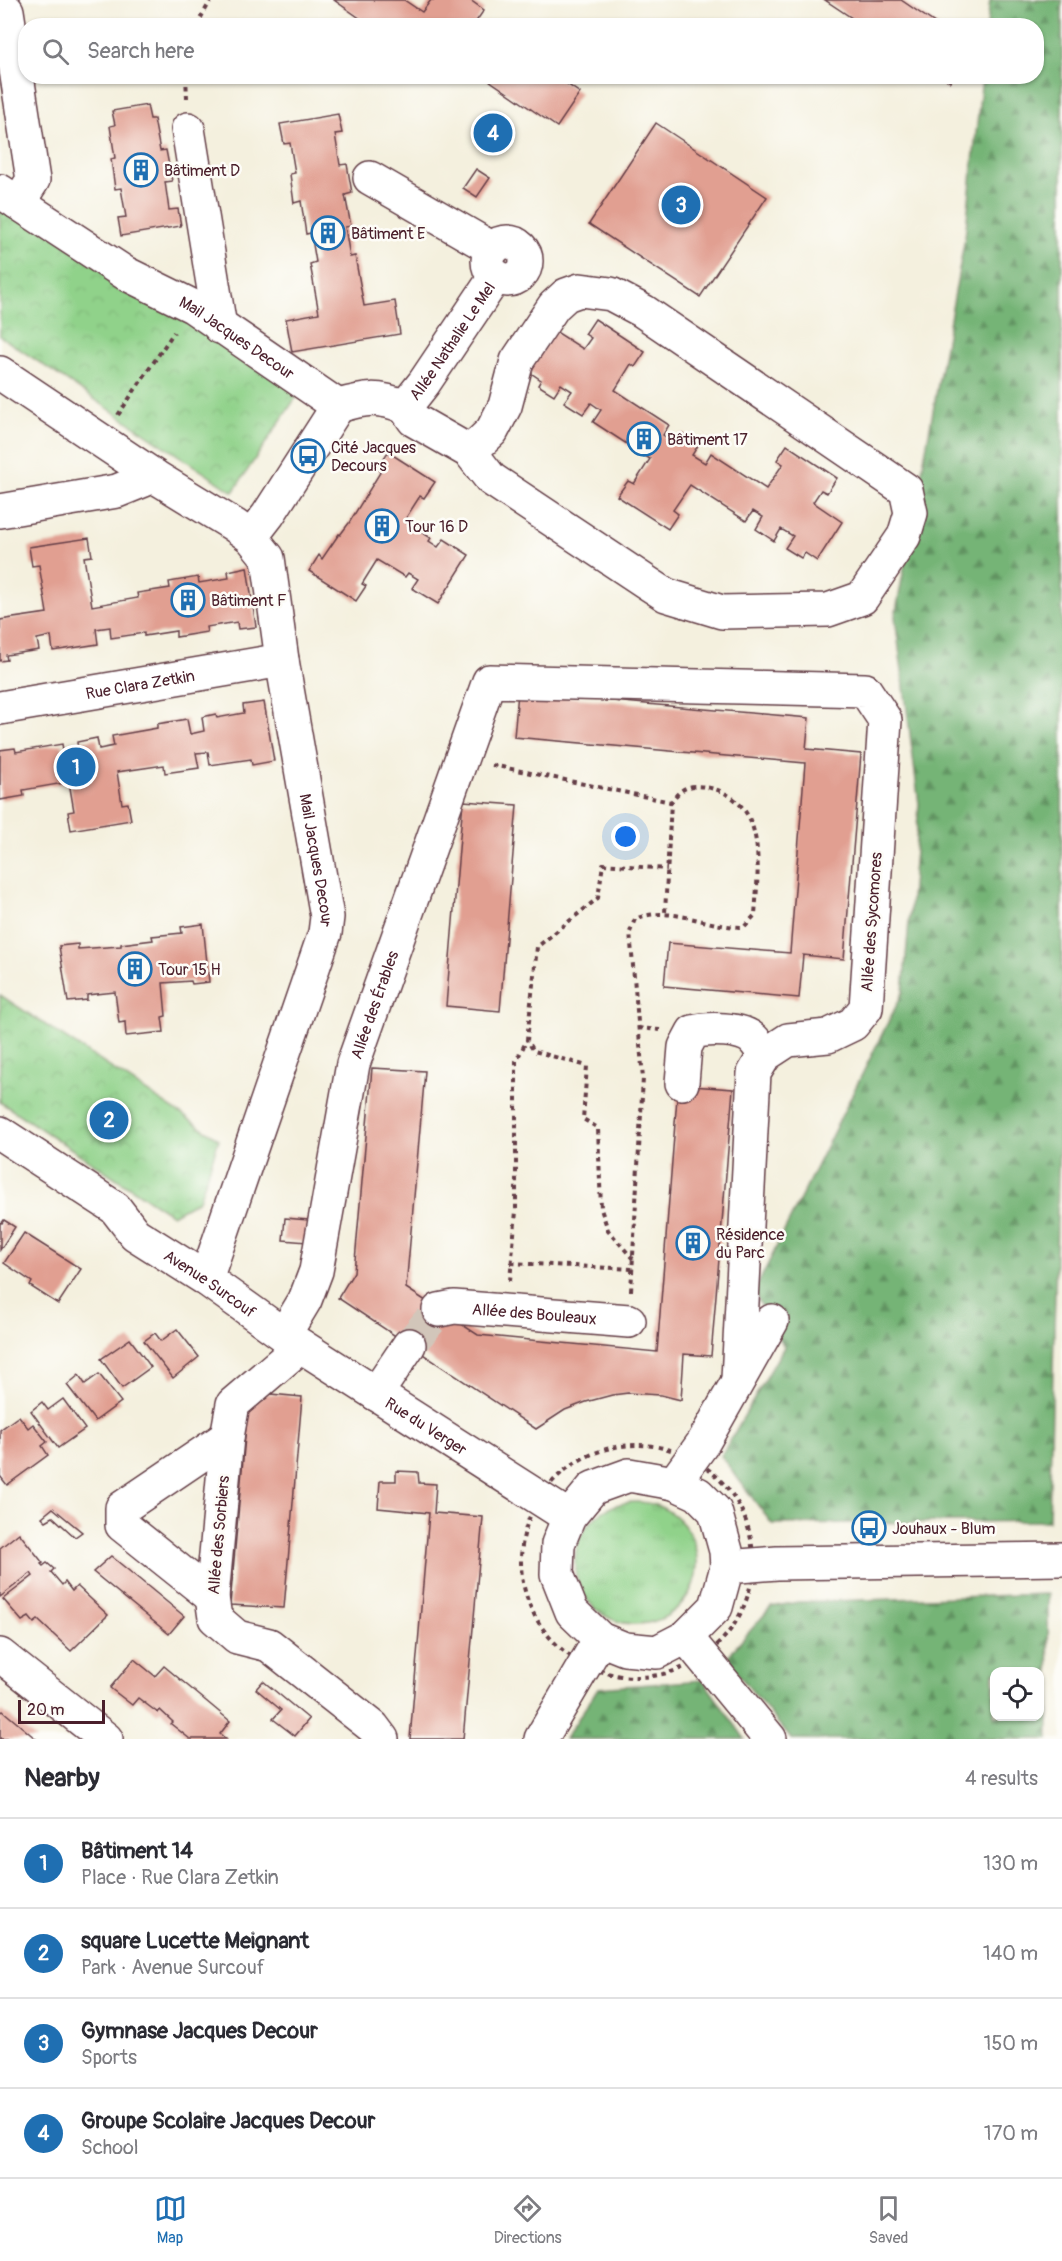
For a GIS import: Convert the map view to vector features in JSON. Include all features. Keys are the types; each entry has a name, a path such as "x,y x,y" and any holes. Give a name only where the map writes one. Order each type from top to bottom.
{"main road":[{"path":"7,11 18,82"},
{"path":"9,197 33,180 18,84"},
{"path":"188,129 220,327"},
{"name":"Allée Nathalie Le Mel","path":"338,406 362,399 384,398 405,407 424,383 494,263 370,178"},
{"name":"Mail Jacques Decour","path":"9,197 125,273 192,306 338,406"},
{"path":"405,407 414,420 470,452 491,479 666,596 722,612 828,610 862,598 904,536 911,513 906,490 643,311 611,294 580,290 554,306 517,361 505,406 492,431 470,452"},
{"name":"Mail Jacques Decour","path":"0,373 154,476 251,537 268,558 308,882 327,917 325,933 206,1279"},
{"path":"251,537 268,515 338,406"},
{"path":"0,511 117,490 154,476"},
{"name":"Rue Clara Zetkin","path":"0,708 282,660"},
{"name":"Allée des Érables","path":"292,1340 316,1271 353,1064 489,681"},
{"name":"Allée des Sycomores","path":"489,681 865,690 885,720 866,1008 853,1024 828,1036 788,1040 765,1055"},
{"path":"682,1083 685,1047 693,1032 705,1029 742,1033 752,1038 765,1055 754,1073 738,1379"},
{"name":"Avenue Surcouf","path":"0,1133 115,1208 135,1233 206,1279 292,1340"},
{"name":"Avenue Surcouf","path":"0,1158 104,1227 135,1233"},
{"name":"Allée des Bouleaux","path":"439,1310 454,1307 629,1322"},
{"path":"683,1471 772,1321"},
{"name":"Rue du Verger","path":"292,1340 568,1516"},
{"name":"Allée des Sorbiers","path":"292,1340 233,1404 227,1437 212,1597 215,1618 237,1637 269,1645 373,1727 382,1739"},
{"path":"376,1394 409,1345"},
{"path":"212,1597 122,1525 122,1508 227,1437"},
{"path":"592,1652 572,1612 557,1574 558,1544 568,1516 593,1488 629,1475 683,1471"},
{"path":"683,1471 698,1494 715,1511 740,1567"},
{"path":"740,1567 777,1563 1062,1559"},
{"path":"694,1647 740,1567"},
{"path":"592,1652 625,1649 657,1652 694,1647"},
{"path":"694,1647 770,1739"},
{"path":"541,1739 592,1652"},
{"path":"0,1655 106,1739"}],"path":[{"path":"201,18 211,0"},
{"path":"101,440 192,306"},
{"path":"461,759 671,802 665,913"},
{"path":"507,1311 516,1211 516,1061 527,1040 537,948 598,898 603,864 667,869"},
{"path":"527,1040 534,1051 587,1066 583,1119 597,1128 600,1209 608,1230 633,1259"},
{"path":"511,1263 633,1269"},
{"path":"641,1445 658,1448 683,1471 722,1481 738,1504 749,1529 740,1567 748,1594 737,1620 722,1640 694,1647 691,1664 668,1673 634,1677 607,1673 592,1652 562,1649 539,1623 526,1595 522,1575 523,1542 529,1519 540,1498 560,1474 595,1453 641,1445"}],"green space":[{"path":"990,0 1062,0 1062,1032 1049,1521 772,1524 721,1456 784,1347 754,1292 903,992 919,804 895,617 965,238 981,84 1044,84 1044,18 988,18"},
{"path":"0,201 299,393 233,492 0,336"},
{"path":"0,995 219,1139 199,1200 172,1215 0,1102"},
{"path":"636,1502 659,1507 679,1520 692,1540 697,1563 692,1586 679,1606 659,1619 636,1624 613,1619 593,1606 580,1586 575,1563 580,1540 593,1520 613,1507"},
{"path":"1048,1594 1049,1739 791,1739 735,1670 728,1656 771,1607 798,1602"},
{"path":"703,1680 745,1739 565,1739 598,1688"}],"building":[{"path":"334,0 404,0 422,12 431,0 470,0 484,10 478,18 360,18"},
{"path":"825,0 901,0 927,18 852,18"},
{"path":"495,84 567,84 580,93 557,127"},
{"name":"Bâtiment D","path":"147,105 150,119 154,119 160,151 166,150 172,181 165,182 169,210 178,209 181,226 121,236 118,218 126,217 121,188 115,189 111,159 115,158 110,126 115,125 112,111"},
{"name":"Bâtiment E","path":"338,114 342,133 335,134 340,165 347,164 352,193 345,195 351,226 345,227 350,257 355,256 364,306 395,301 400,334 292,352 286,319 319,313 310,264 316,262 311,233 306,234 301,201 294,203 290,174 295,173 290,143 284,144 280,124"},
{"path":"656,123 767,197 700,297 589,224"},
{"path":"476,169 490,178 477,197 463,188"},
{"name":"Bâtiment 17","path":"595,319 645,352 635,367 631,364 615,390 669,425 663,435 675,443 682,433 699,444 692,455 705,463 711,453 766,489 783,464 777,460 787,445 837,478 827,493 821,490 813,502 842,522 817,561 805,553 801,558 785,548 793,536 781,529 774,541 756,529 763,517 753,511 746,521 690,485 673,510 678,514 668,529 617,496 628,481 634,484 650,459 593,422 601,410 591,403 583,414 564,402 572,391 561,384 554,395 538,385 541,380 528,371 555,331 583,349 591,338 585,334"},
{"name":"Tour 16 D","path":"388,452 435,482 424,498 420,496 404,521 431,538 429,541 438,547 444,539 469,555 438,604 412,588 418,579 408,573 405,577 377,560 362,584 366,586 356,601 309,571 319,555 322,559 349,523 381,471 377,468"},
{"name":"Bâtiment F","path":"89,538 92,556 84,557 92,606 138,598 137,593 170,588 169,582 198,577 199,583 229,578 228,571 247,567 256,627 238,629 237,622 206,627 207,632 176,637 176,631 111,638 110,627 96,629 98,644 53,651 51,636 37,639 39,650 6,655 7,660 0,661 0,620 47,613 39,565 32,566 29,547"},
{"path":"518,693 809,718 806,749 861,754 844,959 803,955 799,998 664,986 668,943 790,953 805,763 514,737"},
{"path":"264,702 274,761 252,765 251,759 210,765 208,752 196,753 199,768 165,773 164,765 117,772 122,804 128,803 131,820 71,830 68,812 74,811 69,782 23,790 24,796 0,800 0,750 15,748 16,752 62,744 64,755 78,752 77,742 97,738 99,749 114,746 112,736 157,728 157,724 187,719 190,734 204,731 202,717 216,714 217,718 244,713 243,705"},
{"path":"463,801 517,805 500,1011 446,1006"},
{"name":"Tour 15 H","path":"203,924 209,982 163,983 166,1016 162,1017 164,1032 126,1036 125,1022 119,1023 115,992 87,995 87,1000 68,1002 59,946 78,944 78,949 121,946 121,944 153,940 152,936 182,933 181,927"},
{"name":"Résidence du Parc","path":"372,1068 425,1071 406,1288 478,1335 657,1352 678,1085 733,1089 711,1356 684,1354 681,1400 661,1395 628,1393 612,1395 565,1410 536,1429 338,1298 354,1272"},
{"path":"285,1218 308,1220 307,1242 283,1240"},
{"path":"4,1220 15,1227 0,1250 0,1222"},
{"path":"24,1233 81,1269 58,1304 30,1286 32,1282 4,1263"},
{"path":"177,1329 199,1357 173,1378 144,1341 155,1333 161,1341"},
{"path":"130,1339 151,1367 122,1388 101,1359"},
{"path":"99,1374 121,1402 95,1421 67,1385 79,1375 85,1384"},
{"path":"249,1392 302,1397 284,1608 230,1605"},
{"path":"63,1399 85,1429 58,1448 31,1411 42,1402 48,1410"},
{"path":"19,1416 28,1428 33,1424 47,1442 42,1446 48,1455 7,1485 0,1476 0,1430"},
{"path":"396,1471 418,1472 419,1483 436,1484 434,1513 483,1517 463,1739 410,1739 429,1513 378,1508 380,1481 396,1481"},
{"path":"53,1508 82,1532 75,1537 53,1517 46,1521 42,1517"},
{"path":"19,1533 43,1563 41,1564 43,1566 47,1563 54,1569 51,1572 62,1585 65,1582 72,1591 77,1586 108,1615 71,1651 38,1620 34,1623 29,1617 22,1621 3,1599 33,1576 31,1573 0,1597 0,1548"},
{"path":"111,1556 184,1616 169,1634 93,1572"},
{"path":"134,1659 155,1676 164,1666 230,1721 220,1734 226,1739 190,1739 171,1724 173,1722 160,1710 158,1713 138,1698 132,1705 110,1688"},
{"path":"263,1681 309,1719 295,1736 273,1719 281,1710 256,1689"},
{"path":"3,1711 36,1739 0,1739 0,1713"}],"tunnel":[{"path":"409,1345 439,1310"}],"place":[{"name":"Groupe Scolaire Jacques Decour","path":"493,133"},
{"name":"Bâtiment D","path":"141,170"},
{"name":"Gymnase Jacques Decour","path":"681,205"},
{"name":"Bâtiment E","path":"328,233"},
{"name":"Bâtiment 17","path":"644,439"},
{"name":"Cité Jacques Decours","path":"308,456"},
{"name":"Tour 16 D","path":"382,526"},
{"name":"Bâtiment F","path":"188,600"},
{"name":"Bâtiment 14","path":"76,767"},
{"name":"Tour 15 H","path":"135,969"},
{"name":"square Lucette Meignant","path":"109,1120"},
{"name":"Résidence du Parc","path":"693,1243"},
{"name":"Jouhaux - Blum","path":"869,1528"}]}
